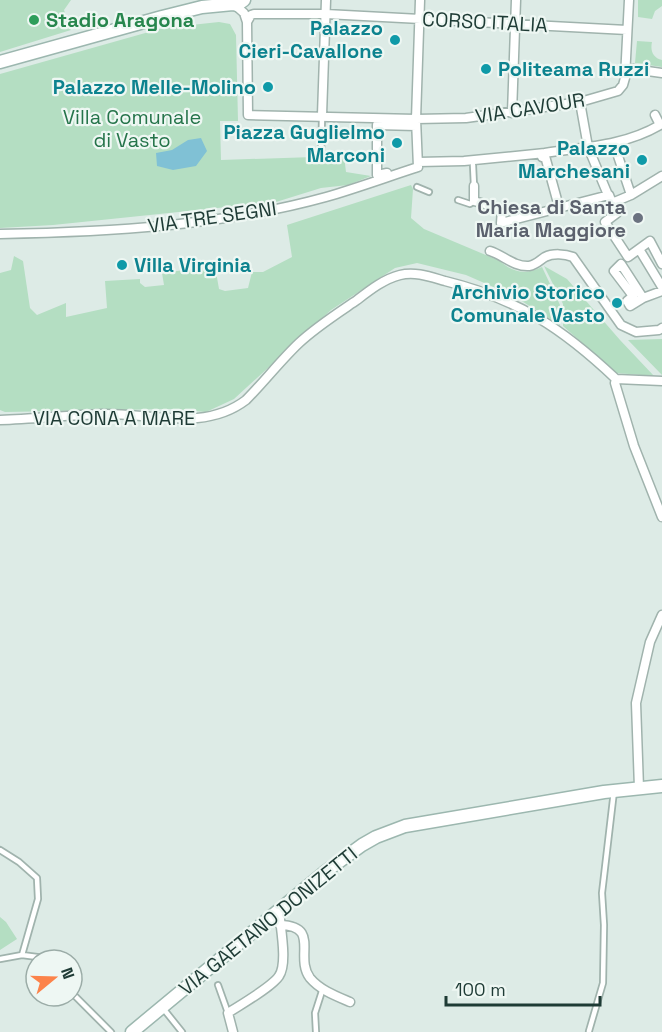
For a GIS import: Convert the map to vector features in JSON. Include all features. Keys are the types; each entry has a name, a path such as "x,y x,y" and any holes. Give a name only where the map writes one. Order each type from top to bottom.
{"street":[{"path":"202,7 216,0"},
{"path":"322,115 326,0"},
{"path":"418,165 416,122 420,0"},
{"path":"512,113 516,0"},
{"path":"629,0 626,68 662,73"},
{"path":"237,2 247,22 248,115 322,115 416,122"},
{"path":"0,62 202,7 237,2 257,12 251,15 247,22"},
{"name":"CORSO ITALIA","path":"257,12 419,18 627,30"},
{"name":"VIA CAVOUR","path":"416,122 512,113 580,102 618,91 623,85 626,68"},
{"path":"580,102 588,147 617,213 605,222 628,257 650,241 662,264"},
{"path":"473,165 614,144 660,125 655,115"},
{"path":"416,122 377,125 377,174 418,165 545,154"},
{"path":"614,144 631,195"},
{"path":"545,154 559,207"},
{"name":"VIA TRE SEGNI","path":"0,234 131,228 194,222 281,208 327,197 418,165"},
{"path":"474,186 474,201 502,209 501,223 559,207 631,195 662,176"},
{"path":"574,245 573,257 621,325 636,332 662,328"},
{"path":"639,249 662,289 630,306 627,301 633,296 615,272 622,265 643,298"},
{"path":"490,250 510,261 526,266 532,266 550,256 573,257"},
{"name":"VIA CONA A MARE","path":"0,420 105,414 186,419 215,417 238,407 246,400 299,342 375,287 401,274 418,274 452,283 521,308 549,323 578,344 616,379"},
{"path":"662,381 616,379 615,383 634,447 662,517"},
{"path":"639,788 636,703 648,649 662,615"},
{"name":"VIA GAETANO DONIZETTI","path":"132,1032 349,853 376,837 420,823 614,791 662,786"},
{"path":"233,1032 228,1013 280,976 283,962 279,909"},
{"path":"280,925 290,925 301,932 305,941 306,971 310,978 322,988 350,1002"}],"lane":[{"path":"321,157 322,115"},
{"path":"473,165 474,186"},
{"path":"417,187 429,192"},
{"path":"458,200 470,204 474,201"},
{"path":"622,265 628,257"},
{"path":"589,1032 603,983 602,893 614,791"},
{"path":"0,850 19,862 37,879 38,899 22,955 0,959"},
{"path":"218,985 228,1013"},
{"path":"316,1032 315,1013 322,988"},
{"path":"84,1005 111,1032"},
{"path":"162,1007 182,1032"}],"green space":[{"name":"Stadio Aragona","path":"0,0 71,0 64,10 71,30 0,52"},
{"path":"638,0 662,0 662,6 655,11 652,19 638,17"},
{"name":"Villa Comunale di Vasto","path":"219,22 230,24 236,35 238,121 220,121 221,160 344,156 346,172 371,176 348,185 321,188 276,202 53,225 0,228 0,74 163,28"},
{"path":"637,41 652,42 653,54 662,60 662,67 635,63"},
{"path":"411,185 413,189 411,218 424,229 500,261 520,272 542,267 560,305 560,325 512,295 466,275 417,263 395,268 331,310 234,399 206,412 169,409 5,412 0,410 0,273 11,270 14,256 23,261 30,308 37,315 66,303 66,317 107,308 105,281 140,279 140,283 145,287 164,285 162,273 215,266 219,289 225,291 248,288 252,272 263,272 292,257 287,225"},
{"path":"544,266 567,279 654,376 616,373 563,326 563,304"},
{"path":"662,339 662,375 628,340"},
{"path":"0,917 17,939 0,950"}],"water":[{"path":"201,138 207,151 196,166 173,170 157,166 156,153 172,150 188,140"}],"place":[{"name":"Stadio Aragona","path":"34,20"},
{"name":"Palazzo Cieri-Cavallone","path":"395,40"},
{"name":"Politeama Ruzzi","path":"486,69"},
{"name":"Palazzo Melle-Molino","path":"268,87"},
{"name":"Piazza Guglielmo Marconi","path":"397,143"},
{"name":"Palazzo Marchesani","path":"642,160"},
{"name":"Chiesa di Santa Maria Maggiore","path":"638,218"},
{"name":"Villa Virginia","path":"122,265"},
{"name":"Archivio Storico Comunale Vasto","path":"617,303"}]}
